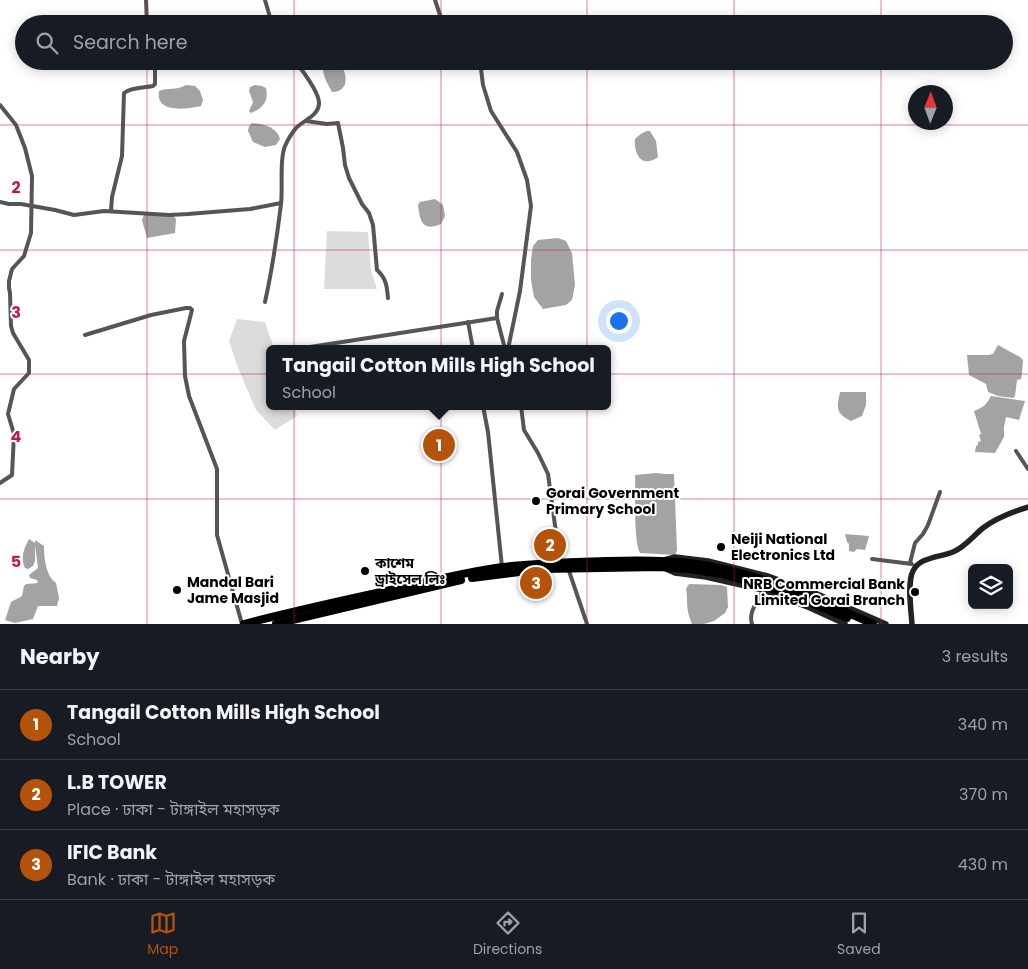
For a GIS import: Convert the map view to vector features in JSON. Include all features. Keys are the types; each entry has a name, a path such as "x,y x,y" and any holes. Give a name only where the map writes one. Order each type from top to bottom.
{"highway":[{"path":"276,624 324,608 442,578 502,567 560,562 689,563 724,568 773,582 873,624"},
{"path":"243,624 466,579 543,569 661,563 721,574 765,586 807,601 860,624"}],"main road":[{"path":"912,624 910,587 912,572 917,565 929,559 956,551 988,524 1028,507"},
{"path":"661,563 675,557 708,561 768,576 815,593 886,624"},
{"path":"661,563 675,573 706,577 764,590 845,624"}],"street":[{"path":"146,0 147,15"},
{"path":"265,0 269,15"},
{"path":"435,0 441,15"},
{"path":"111,211 112,197 122,156 124,93 130,89 153,86 155,84 155,70"},
{"path":"265,302 274,258 281,203 285,145 296,128 312,117 319,106 319,98 302,70"},
{"path":"481,70 488,105 518,152 527,180 531,206 520,291 509,345"},
{"path":"0,105 16,125 25,148 32,176 31,233 27,250 12,269 9,281 11,326 13,333 29,360 28,373 14,389 8,414 14,434 12,475 0,483"},
{"path":"306,121 327,124 338,123 349,178 373,225 377,270 387,282 388,298"},
{"path":"0,202 55,210 74,215 104,211 188,214 250,209 281,203"},
{"path":"502,294 497,318 504,345"},
{"path":"85,335 151,315 186,308 192,310 184,341 185,376 189,396 217,468 217,534 243,624"},
{"path":"322,345 497,318"},
{"path":"468,322 472,345"},
{"path":"484,410 488,432 502,567"},
{"path":"522,410 524,430 548,474 560,562"},
{"path":"1016,451 1028,469"},
{"path":"910,563 915,543 928,525 940,492"},
{"path":"872,559 917,565"},
{"path":"568,568 588,624"},
{"path":"752,624 750,619 751,612 764,590"}],"shaded area":[{"path":"344,70 346,81 342,89 332,92 323,71"},
{"path":"186,85 195,86 200,91 203,100 201,106 181,109 167,107 162,103 159,98 159,91"},
{"path":"255,85 266,88 267,97 259,109 251,113 249,111 253,102 249,91 250,87"},
{"path":"252,123 265,125 273,129 280,139 276,145 265,147 253,142 248,131"},
{"path":"650,131 656,141 658,157 649,161 640,158 635,146 635,139"},
{"path":"435,199 443,205 445,216 441,224 430,227 426,226 421,220 418,205 420,202"},
{"path":"144,215 173,216 176,219 175,233 147,238 142,220"},
{"path":"327,231 368,232 371,271 377,289 324,289"},
{"path":"558,238 566,241 572,253 575,285 572,300 566,305 543,309 534,297 531,280 533,246 538,240"},
{"path":"237,319 265,322 273,345 266,345 266,410 295,410 297,416 275,430 256,410 229,341"},
{"path":"998,345 1023,360 1021,379 1017,380 1015,396 1013,398 998,396 988,392 986,384 969,375 967,355 993,354"},
{"path":"840,392 866,392 866,405 862,416 851,421 840,413 838,406"},
{"path":"991,396 1025,401 1019,420 1006,417 1004,437 995,453 975,452 978,442 981,441 979,435 981,434 974,411 980,409"},
{"path":"674,474 677,550 675,555 640,553 638,547 636,538 635,475"},
{"path":"845,534 869,536 865,550 849,551 849,544"},
{"path":"29,539 35,543 35,540 44,546 46,566 50,576 56,583 59,598 57,606 38,606 33,619 15,623 5,620 11,602 22,596 26,584 38,583 37,580 30,578 29,575 38,568 35,545 35,561 33,566 28,569 25,568 23,561 23,553"},
{"path":"689,584 721,585 727,587 728,607 725,613 714,621 704,624 692,624 687,605 686,589"}],"place":[{"name":"Tangail Cotton Mills High School","path":"439,445"},
{"name":"Gorai Government Primary School","path":"536,501"},
{"name":"L.B TOWER","path":"550,545"},
{"name":"Neiji National Electronics Ltd","path":"721,547"},
{"name":"কাশেম ড্রাইসেল লিঃ","path":"365,571"},
{"name":"IFIC Bank","path":"536,583"},
{"name":"Mandal Bari Jame Masjid","path":"177,590"},
{"name":"NRB Commercial Bank Limited Gorai Branch","path":"915,592"}]}
